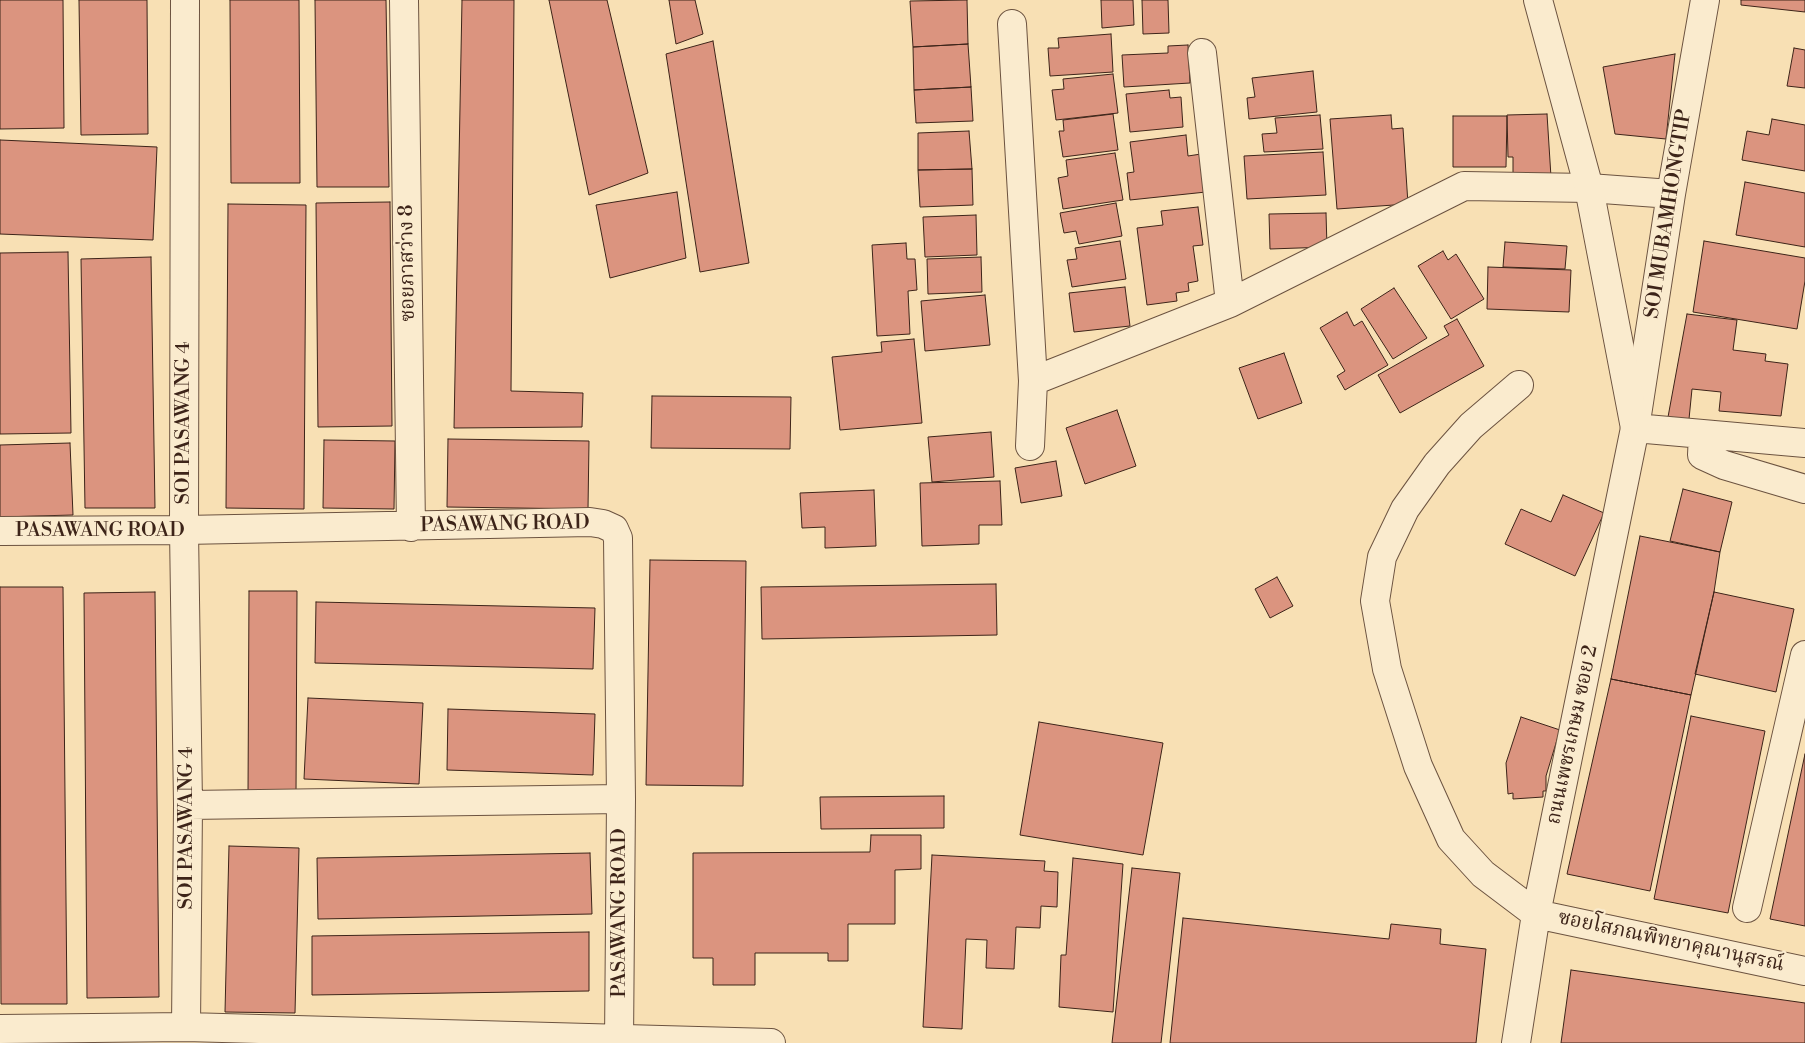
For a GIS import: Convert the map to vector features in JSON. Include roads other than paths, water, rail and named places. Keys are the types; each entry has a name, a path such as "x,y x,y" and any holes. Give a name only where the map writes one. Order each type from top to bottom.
{"street":[{"name":"SOI PASAWANG 4","path":"185,0 184,530 188,804 186,1027"},
{"name":"ซอยภาสว่าง 8","path":"404,0 411,526"},
{"path":"1538,0 1589,188 1635,428 1805,443"},
{"name":"SOI MUBAMHONGTIP","path":"1635,428 1671,194 1705,0"},
{"path":"1012,24 1034,380 1030,446"},
{"path":"1202,53 1230,303"},
{"path":"1034,380 1230,303 1464,186 1589,188 1671,194"},
{"path":"1520,385 1471,426 1437,464 1405,508 1382,558 1375,601 1390,678 1418,766 1451,839 1483,874 1536,914"},
{"name":"ถนนเพชรเกษม ซอย 2","path":"1516,1043 1536,914 1635,428"},
{"path":"1703,434 1702,455 1724,465 1805,489"},
{"name":"PASAWANG ROAD","path":"0,531 184,530 590,522 603,524 614,529 618,538 621,799 619,1041"},
{"path":"1747,908 1805,655"},
{"path":"188,804 621,799"},
{"name":"ซอยโสภณพิทยาคุณานุสรณ์","path":"1536,914 1805,970"},
{"path":"0,1029 186,1027 619,1041 771,1043"}]}
